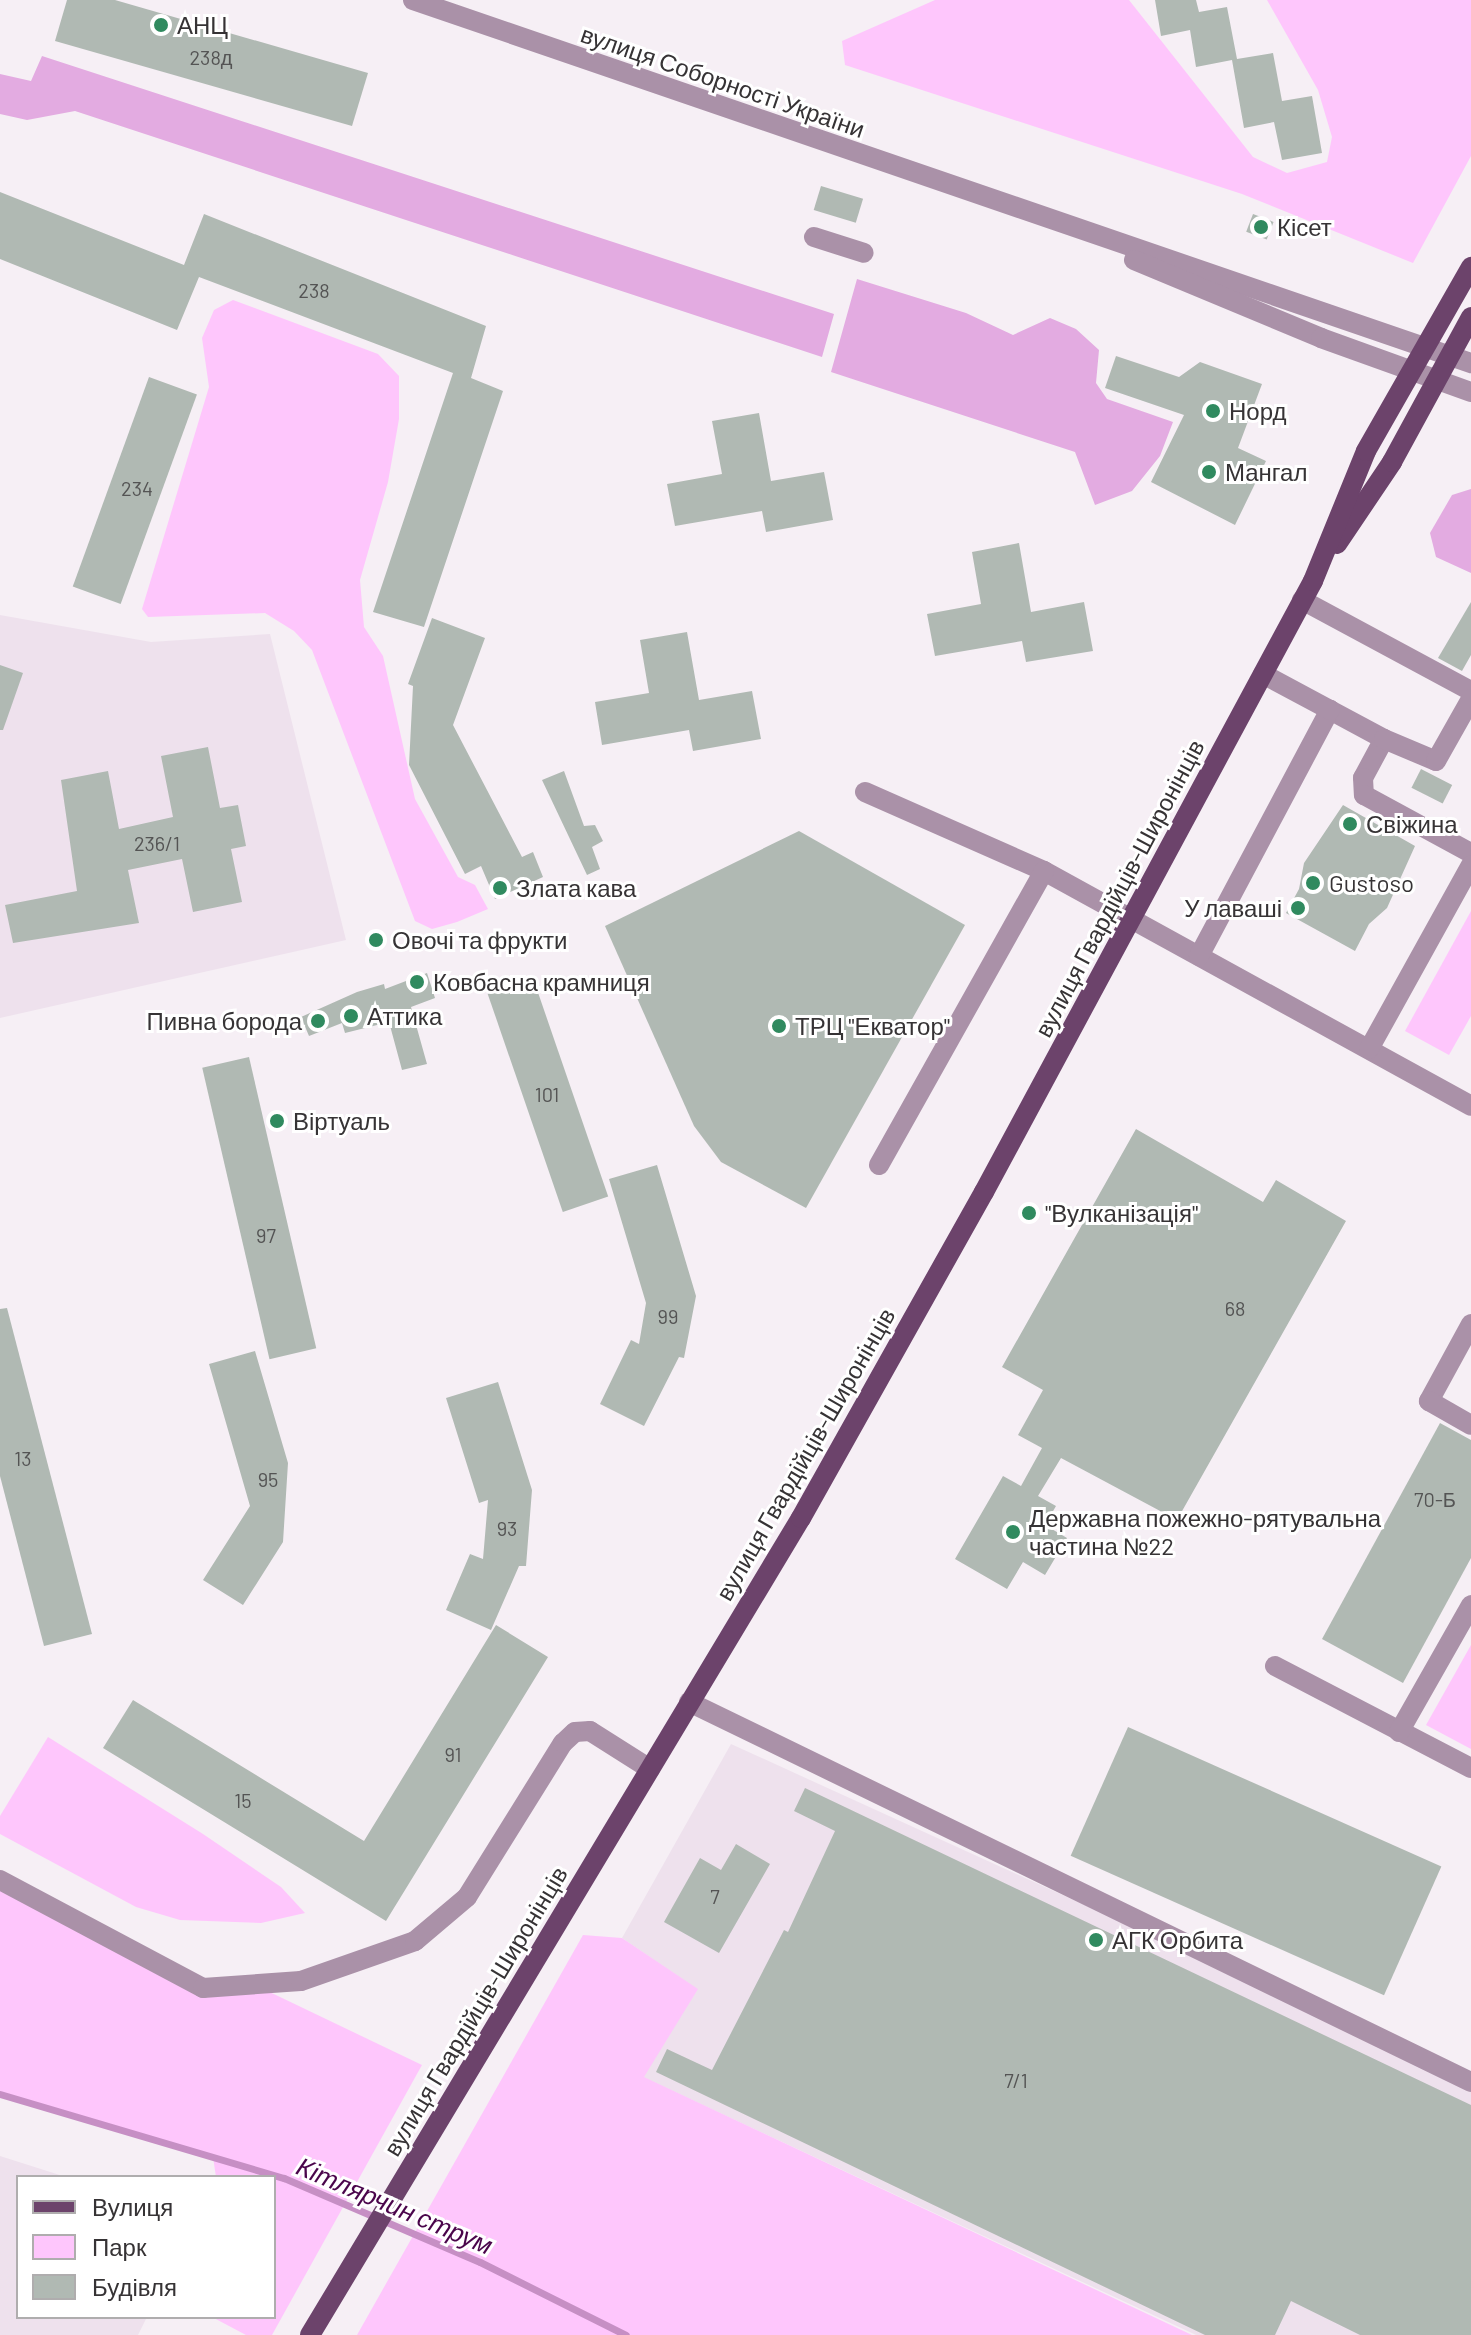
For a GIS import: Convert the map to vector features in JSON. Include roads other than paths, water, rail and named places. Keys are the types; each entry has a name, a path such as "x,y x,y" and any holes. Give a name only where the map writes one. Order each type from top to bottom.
{"main road":[{"name":"вулиця Гвардійців-Широнінців","path":"1313,581 1366,451 1471,267"},
{"name":"вулиця Гвардійців-Широнінців","path":"310,2335 801,1518 1133,919 1302,600 1392,462 1471,317"}],"street":[{"name":"вулиця Соборності України","path":"413,0 1016,211 1471,363"},
{"name":"вулиця Соборності України","path":"1016,211 1471,392"},
{"path":"814,237 864,253"},
{"path":"1302,600 1471,691"},
{"path":"1263,674 1384,739 1436,761 1471,699"},
{"path":"1199,956 1330,710"},
{"path":"1384,739 1363,778 1364,795 1471,853"},
{"path":"865,792 1044,871 1471,1106"},
{"path":"1369,1049 1471,865"},
{"path":"879,1165 1044,871"},
{"path":"1471,1324 1429,1401 1471,1425"},
{"path":"1399,1732 1471,1605"},
{"path":"1275,1666 1471,1768"},
{"path":"689,1702 1471,2082"},
{"path":"0,1880 203,1988 301,1981 415,1941 467,1897 563,1743 575,1732 590,1731 650,1769"}],"waterway":[{"name":"Кітлярчин струм","path":"0,2094 274,2175"},
{"name":"Кітлярчин струм","path":"276,2176 480,2262 626,2335"}],"place":[{"name":"АНЦ","path":"161,25"},
{"name":"Кісет","path":"1261,227"},
{"name":"Норд","path":"1213,411"},
{"name":"Мангал","path":"1209,472"},
{"name":"Свіжина","path":"1350,824"},
{"name":"Gustoso","path":"1313,883"},
{"name":"Злата кава","path":"500,888"},
{"name":"У лаваші","path":"1298,908"},
{"name":"Овочі та фрукти","path":"376,940"},
{"name":"Ковбасна крамниця","path":"417,982"},
{"name":"Аттика","path":"351,1016"},
{"name":"Пивна борода","path":"318,1021"},
{"name":"ТРЦ \"Екватор\"","path":"779,1026"},
{"name":"Віртуаль","path":"277,1121"},
{"name":"\"Вулканізація\"","path":"1029,1213"},
{"name":"Державна пожежно-рятувальна частина №22","path":"1013,1532"},
{"name":"АГК Орбита","path":"1096,1940"}]}
